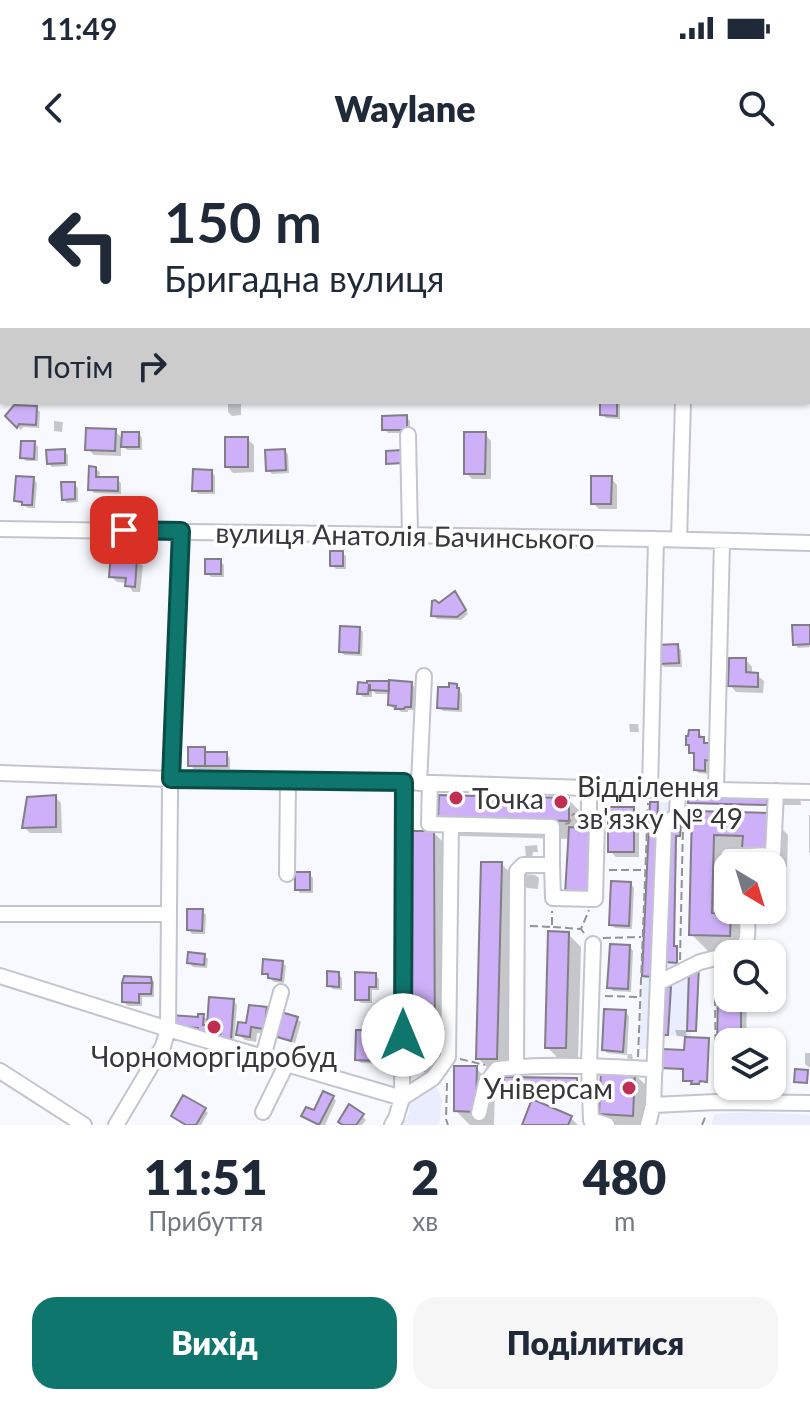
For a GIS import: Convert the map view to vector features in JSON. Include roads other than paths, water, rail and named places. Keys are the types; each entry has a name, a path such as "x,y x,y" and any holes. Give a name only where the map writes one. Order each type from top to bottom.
{"street":[{"path":"679,540 683,404"},
{"path":"408,435 410,535"},
{"name":"вулиця Анатолія Бачинського","path":"0,529 810,543"},
{"path":"116,1125 163,1046 168,1029 171,779 181,531"},
{"path":"649,790 656,539"},
{"path":"716,790 722,541"},
{"path":"392,1125 402,1098 424,676"},
{"path":"0,773 807,792 804,808"},
{"path":"287,874 288,781"},
{"path":"418,783 429,824 552,827 553,898 595,899 597,824 589,813 589,789"},
{"path":"648,1125 653,1105 655,1069 664,828 676,820 674,790"},
{"path":"773,852 776,791"},
{"path":"0,976 402,1098 433,1078 448,1057 451,825"},
{"path":"516,1067 517,871 523,865 552,865"},
{"path":"0,914 168,914"},
{"path":"593,944 589,1065 591,1120 607,1125"},
{"path":"658,983 714,958"},
{"path":"263,1057 281,992"},
{"path":"263,1112 287,1063"},
{"path":"479,1113 486,1083 497,1069 589,1065 655,1069"},
{"path":"0,1071 84,1125"},
{"path":"653,1105 810,1103"}],"place":[{"name":"Точка","path":"456,798"},
{"name":"Відділення зв'язку № 49","path":"561,802"},
{"name":"Чорноморгідробуд","path":"214,1027"},
{"name":"Універсам","path":"629,1088"}]}
